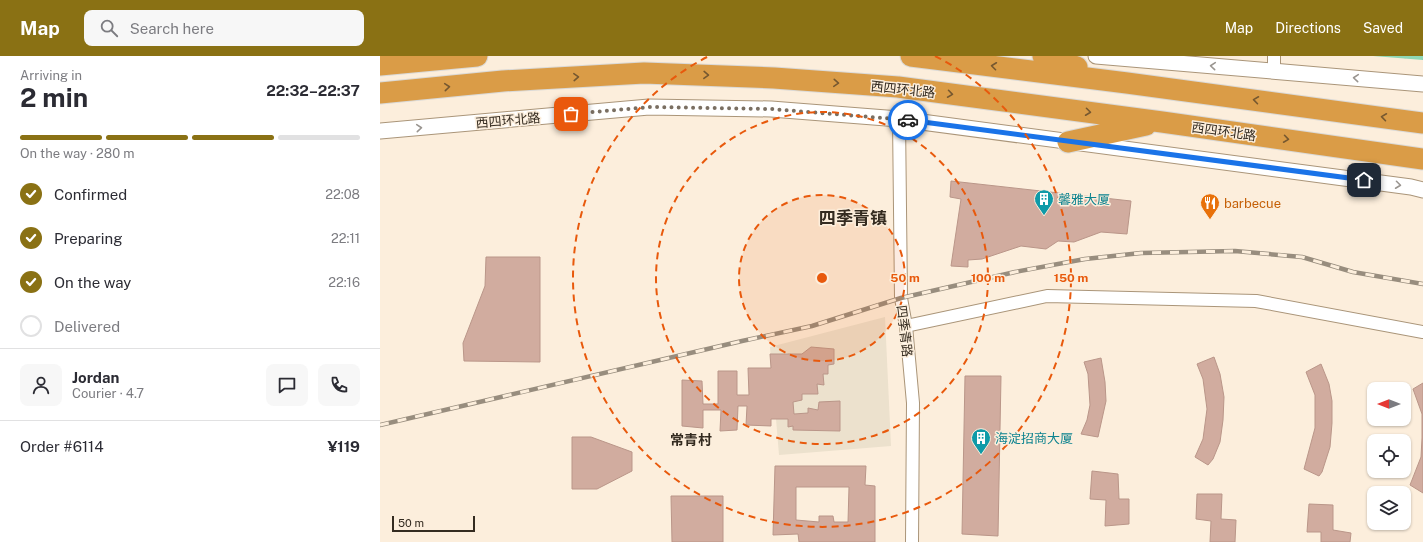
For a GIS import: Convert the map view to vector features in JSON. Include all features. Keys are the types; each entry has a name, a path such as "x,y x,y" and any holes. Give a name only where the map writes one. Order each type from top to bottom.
{"highway":[{"path":"380,65 477,56"},
{"path":"911,56 1127,83 1423,123"},
{"path":"1043,56 1127,83"},
{"name":"西四环北路","path":"380,93 503,81 644,73 774,78 898,87 1423,159"},
{"path":"1068,142 1162,122"}],"street":[{"path":"1096,56 1423,84"},
{"path":"1274,56 1274,71"},
{"name":"西四环北路","path":"380,131 650,107 771,109 899,119 1411,187 1423,190"},
{"name":"四季青路","path":"899,119 901,298 906,326 913,403 912,542"},
{"path":"906,326 1047,296 1256,301 1423,332"}],"shaded area":[{"path":"885,317 891,446 779,455 770,347"}],"green space":[{"path":"1373,56 1423,56 1423,60"}],"building":[{"name":"馨雅大厦","path":"951,181 1131,201 1127,234 1101,232 1074,242 1058,241 1046,249 1021,246 982,259 968,260 968,267 951,266 961,199 950,197"},
{"path":"486,257 540,257 540,362 464,361 463,343 485,286"},
{"path":"811,347 834,349 834,364 828,365 828,374 823,374 824,385 817,384 818,394 802,394 802,400 793,402 794,414 808,413 808,408 818,410 819,402 840,401 840,431 793,430 793,426 788,427 788,419 771,419 771,426 746,425 747,406 738,406 737,430 720,431 721,410 703,410 703,428 682,426 682,380 702,381 703,404 718,404 718,371 737,371 737,395 749,395 748,368 771,368 770,354 802,354"},
{"path":"1214,357 1220,374 1224,397 1223,420 1220,442 1213,459 1208,465 1195,457 1203,439 1207,409 1203,379 1197,364"},
{"path":"1101,358 1105,382 1106,401 1098,437 1081,434 1087,420 1090,405 1088,374 1084,362"},
{"path":"1321,364 1329,384 1332,401 1332,423 1330,447 1322,472 1319,476 1304,469 1315,428 1315,395 1306,372"},
{"name":"海淀招商大厦","path":"965,376 1001,376 998,536 962,534"},
{"path":"1423,383 1423,493 1410,485 1421,457 1422,438 1422,414 1413,389"},
{"path":"572,437 591,437 632,452 632,471 597,489 572,489"},
{"path":"775,466 866,466 865,485 875,486 875,542 799,542 798,534 773,535","holes":["796,487 849,487 848,522 834,522 833,516 819,516 819,522 796,520"]},
{"path":"1092,471 1118,474 1119,499 1129,499 1129,524 1105,526 1106,500 1090,499"},
{"path":"1197,494 1222,494 1221,519 1236,520 1235,542 1210,542 1211,521 1196,519"},
{"path":"671,496 723,496 723,542 672,542"},
{"path":"1309,504 1333,505 1333,530 1351,533 1350,542 1321,542 1321,532 1307,532"}],"railway":[{"path":"380,425 812,326 901,298 1015,272 1085,259 1141,253 1235,251 1302,257 1353,272 1423,284"}],"way so far":[{"path":"571,114 650,107 771,109 908,120"}],"place":[{"name":"馨雅大厦","path":"1044,216"},
{"name":"barbecue","path":"1210,220"},
{"name":"海淀招商大厦","path":"981,455"}],"district":[{"name":"四季青镇","path":"853,218"},
{"name":"常青村","path":"691,440"}],"route":[{"path":"908,120 1364,180"}]}
